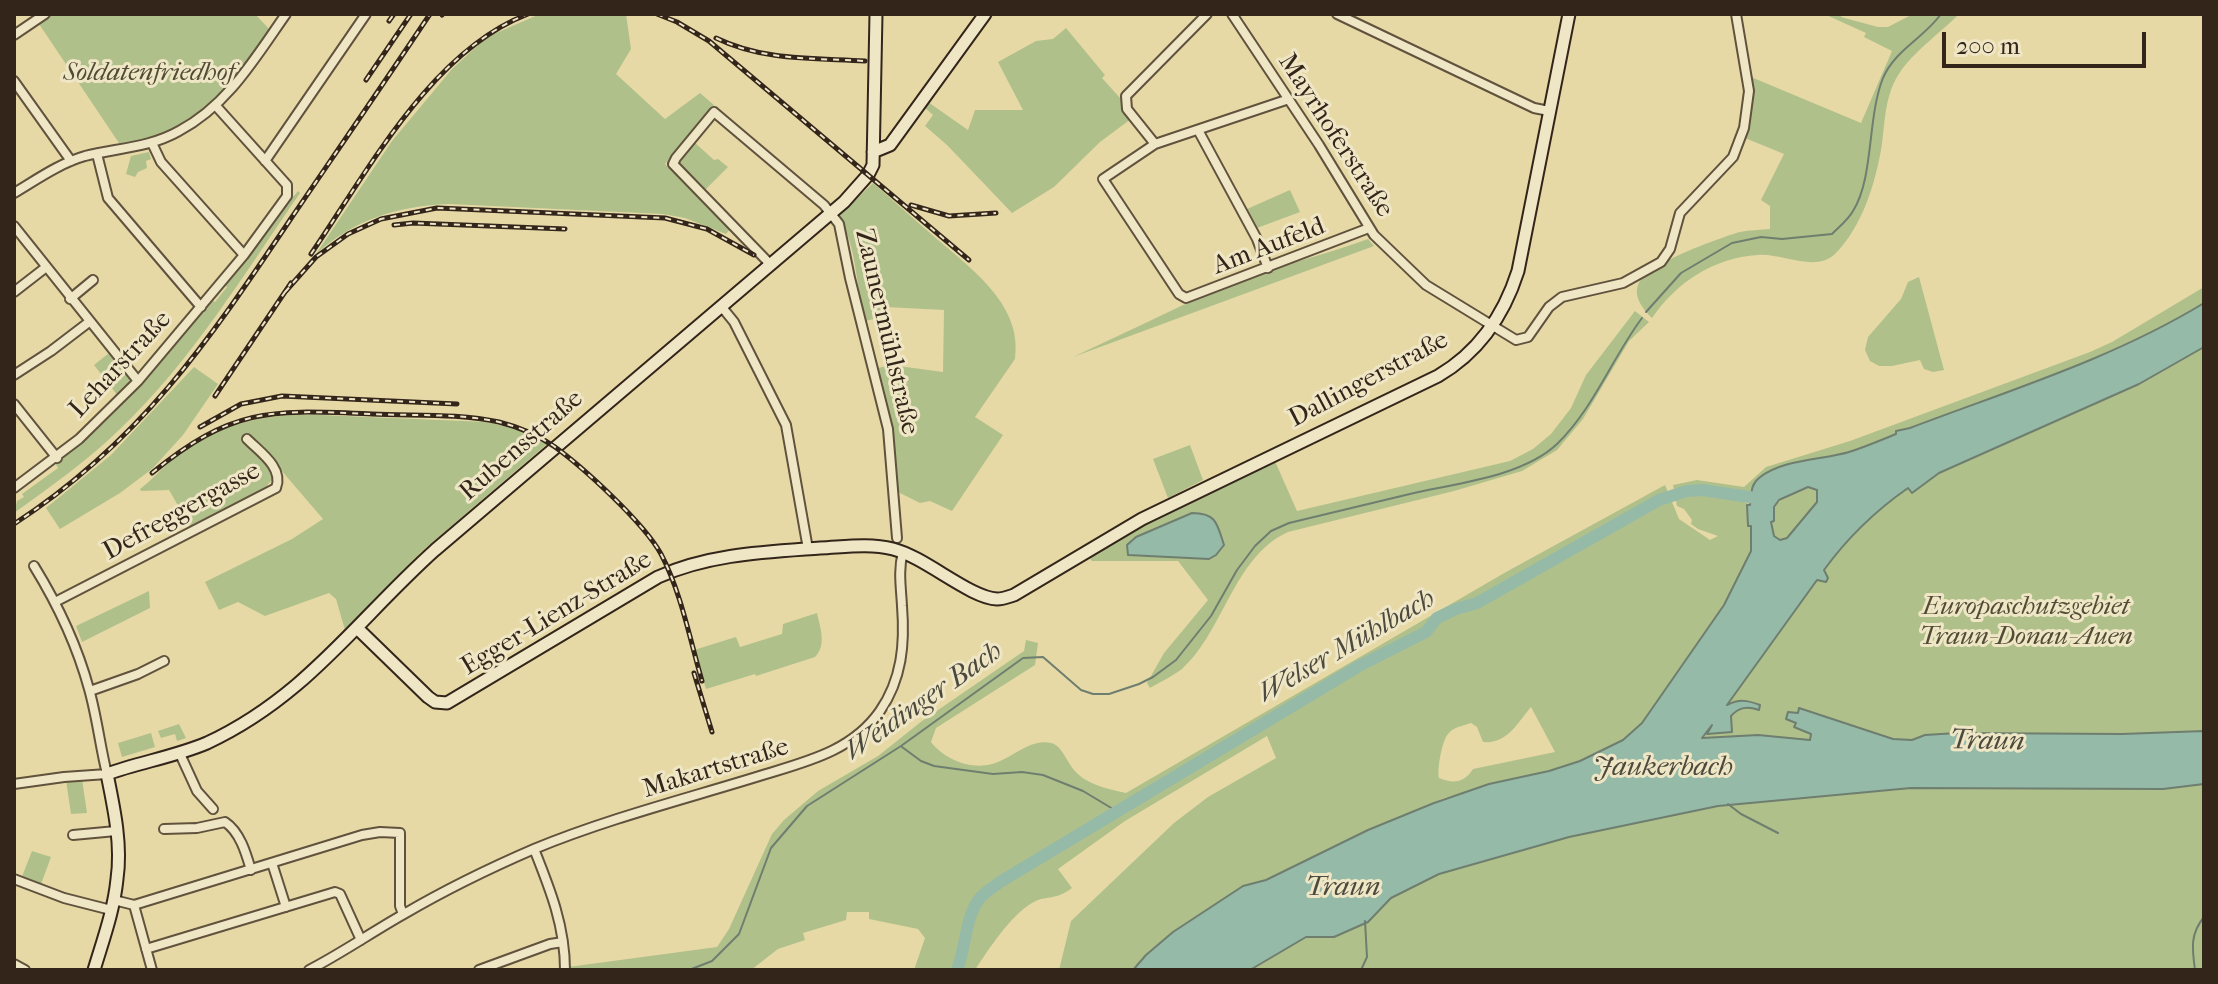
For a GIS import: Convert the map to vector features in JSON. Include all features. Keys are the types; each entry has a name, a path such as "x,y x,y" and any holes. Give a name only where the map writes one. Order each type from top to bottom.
{"street":[{"path":"14,35 45,14"},
{"path":"14,193 71,161 152,143 178,132 216,106 236,85 286,14"},
{"path":"265,161 366,14"},
{"path":"876,14 873,152 890,145 985,14"},
{"path":"1207,14 1126,96 1127,109 1155,144 1289,99"},
{"name":"Mayrhoferstraße","path":"1232,14 1369,228 1426,285 1511,339 1528,337 1549,307 1562,297 1634,279 1664,258 1670,249 1680,213 1728,165 1742,138 1749,91 1736,14"},
{"path":"1337,14 1534,108 1549,111"},
{"name":"Dallingerstraße","path":"903,552 979,593 1002,599 1031,586 1142,519 1438,376 1464,358 1493,326 1509,298 1518,271 1569,14"},
{"path":"14,81 71,161"},
{"name":"Leharstraße","path":"14,488 57,458 138,381 244,255 289,192 287,185 216,106"},
{"name":"Zaunermühlstraße","path":"771,265 673,164 711,114 717,114 831,213 839,224 888,429 897,538"},
{"path":"1198,130 1257,239 1268,268"},
{"path":"152,143 161,162 244,255"},
{"name":"Am Aufeld","path":"1155,144 1103,179 1182,297 1190,298 1369,228"},
{"name":"Rubensstraße","path":"107,774 180,754 220,736 273,704 314,672 435,550 831,213 868,175 873,165 873,152"},
{"path":"97,154 108,198 201,307"},
{"path":"14,226 138,381"},
{"path":"14,292 45,268"},
{"path":"70,299 93,280"},
{"path":"721,306 734,322 786,425 808,549"},
{"path":"14,375 89,322"},
{"path":"14,404 57,458"},
{"name":"Defreggergasse","path":"55,602 276,488 278,477 275,469 247,439"},
{"name":"Egger-Lienz-Straße","path":"357,628 428,697 435,702 447,703 669,572 721,558 808,549 866,545 903,552"},
{"name":"Makartstraße","path":"309,970 322,967 403,914 534,849 585,830 810,761 838,749 859,734 879,712 892,691 901,664 904,632 899,569 903,552"},
{"path":"34,566 73,640 90,691 116,831 118,870 113,905 94,970"},
{"path":"90,691 164,661"},
{"path":"180,754 197,791 213,809"},
{"path":"14,784 107,774"},
{"path":"164,829 197,828 225,822 240,840 251,870"},
{"path":"73,835 116,831"},
{"path":"14,879 64,898 134,905 372,833 400,833 400,906 403,914"},
{"path":"534,849 557,909 565,970"},
{"path":"272,863 286,907"},
{"path":"146,949 338,892 361,940"},
{"path":"134,905 152,970"},
{"path":"479,970 563,942"},
{"path":"14,964 25,970"}],"green space":[{"name":"Soldatenfriedhof","path":"53,14 255,14 270,30 239,72 208,105 171,130 121,146 39,24"},
{"path":"540,14 626,14 631,49 616,74 665,119 700,93 714,105 665,164 730,229 726,234 685,218 663,214 449,204 395,211 362,223 316,254 392,141 452,69 487,37"},
{"path":"1824,14 1841,14 1841,17 1888,27 1909,16 1959,14 1912,58 1896,78 1887,103 1872,189 1852,232 1834,255 1817,262 1767,255 1726,261 1685,283 1652,318 1637,296 1640,281 1646,274 1670,259 1717,240 1740,232 1770,229 1770,206 1761,200 1784,154 1745,138 1751,104 1751,77 1861,123 1892,51 1864,37 1866,33"},
{"path":"1066,28 1105,75 1102,78 1121,99 1121,106 1131,119 1100,142 1054,187 1012,213 925,126 933,115 924,107 928,102 968,130 975,110 1023,110 998,62 1036,41 1053,39"},
{"path":"693,141 714,160 718,159 728,167 703,192 678,162"},
{"path":"149,152 151,159 146,161 147,168 135,177 126,174 131,156"},
{"path":"873,183 980,277 993,291 1011,322 1015,359 975,417 1003,435 952,511 930,501 920,503 898,492 893,428 878,368 891,365 943,372 944,310 885,307 878,318 865,321 853,255 839,216"},
{"path":"1290,190 1300,212 1257,228 1247,209"},
{"path":"298,191 300,193 216,316 170,376 94,452 14,513 17,501 24,497 22,494 58,468 55,463 118,407 211,300 215,302 227,287 224,284 290,196"},
{"path":"1368,239 1374,246 1073,357 1233,283"},
{"path":"1919,277 1944,370 1933,372 1924,369 1920,360 1879,366 1870,361 1865,350 1868,337 1901,299 1908,282"},
{"name":"Europaschutzgebiet Traun-Donau-Auen","path":"2204,287 2204,303 2102,357 1897,431 1860,448 1784,466 1761,477 1752,486 1753,492 1745,495 1744,502 1750,504 1747,506 1747,517 1773,520 1776,503 1808,487 1816,488 1817,502 2039,429 2139,384 2204,347 2204,970 1250,970 1306,937 1334,937 1368,922 1391,898 1439,874 1503,854 1718,806 1896,790 1563,767 1444,798 1368,830 1266,880 1243,886 1173,933 1133,970 1059,970 1071,921 1174,823 1208,797 1276,758 1267,736 1125,821 1058,869 1072,888 1024,909 1000,934 975,970 914,970 925,938 918,929 869,919 869,912 847,912 846,920 803,933 805,940 778,949 751,970 568,970 568,967 717,947 729,929 772,834 784,820 818,791 878,756 922,721 1024,651 1026,640 1038,643 1035,665 936,728 931,742 950,758 975,765 992,764 1035,743 1055,744 1080,776 1099,786 1126,793 1506,572 1665,485 1679,519 1710,540 1718,536 1691,524 1692,520 1684,509 1677,506 1673,485 1697,480 1744,487 1766,467 1850,441 2112,342","holes":["1531,707 1555,752 1473,769 1458,781 1439,778 1442,749 1455,728 1471,723 1477,727 1483,742 1492,742 1511,731"]},
{"path":"1635,311 1649,322 1629,341 1583,419 1557,450 1522,471 1288,532 1270,543 1255,558 1209,635 1182,669 1150,688 1147,683 1164,653 1208,600 1178,561 1092,561 1088,556 1144,522 1274,459 1297,511 1510,461 1533,449 1551,434 1571,408 1586,375"},
{"path":"109,353 130,379 118,396 94,365"},
{"path":"194,367 218,384 183,435 152,469 120,493 60,529 46,508 111,455"},
{"path":"281,416 488,422 515,429 547,444 421,552 345,630 336,599 329,593 265,616 238,602 219,610 205,582 292,539 323,519 269,456 246,435 243,439 267,462 275,477 266,490 191,528 169,490 140,489 189,447 224,429"},
{"path":"1190,445 1203,480 1168,498 1153,459"},
{"path":"149,591 150,608 82,642 76,626"},
{"path":"817,613 822,641 815,657 706,689 694,650 736,637 740,647 782,634 783,624"},
{"path":"179,724 186,738 177,741 175,734 161,738 158,731"},
{"path":"151,733 155,747 122,757 118,743"},
{"path":"82,779 87,813 71,814 66,780"},
{"path":"32,851 51,857 40,887 21,879"}],"water":[{"path":"2204,303 2204,347 2139,384 1939,473 1912,493 1908,488 1873,515 1833,558 1824,570 1828,578 1826,582 1817,580 1727,705 1747,701 1760,705 1759,710 1740,709 1731,716 1732,732 1707,734 1712,725 1702,738 1758,735 1810,740 1811,734 1794,727 1796,723 1786,719 1788,712 1798,713 1799,708 1893,739 1912,740 1925,735 1957,733 2204,731 2204,784 2163,789 1911,788 1718,806 1569,837 1439,874 1391,898 1368,922 1334,937 1306,937 1250,970 1133,970 1173,932 1243,886 1266,880 1368,830 1434,803 1489,784 1580,761 1623,740 1642,723 1724,605 1751,551 1747,505 1750,505 1756,481 1768,472 1861,448 1896,434 1896,431 2097,357","holes":["1808,487 1817,490 1817,502 1787,538 1780,540 1774,536 1771,522 1774,521 1774,507 1779,500"]},
{"path":"1192,513 1211,517 1217,525 1224,545 1216,555 1209,559 1128,555 1127,545 1136,537"}],"waterway":[{"name":"Weidinger Bach","path":"1646,312 1681,273 1732,243 1761,237 1782,239 1832,234 1843,223 1860,197 1883,78 1902,52 1941,14"},
{"name":"Weidinger Bach","path":"689,970 712,961 739,934 771,848 807,806 901,746 1023,658 1043,657 1081,690 1093,694 1109,694 1153,677 1176,660 1211,616 1237,570 1271,531 1289,523 1490,477 1543,455 1582,415 1642,318"},
{"name":"Welser Mühlbach","path":"957,970 975,905 1000,882 1359,666 1426,632 1437,618 1477,603 1659,500 1687,491 1702,490 1756,498 1767,496"},
{"path":"902,747 934,766 993,774 1022,772 1043,775 1083,791 1118,812"},
{"path":"1728,804 1778,833"},
{"path":"2195,970 2193,942 2196,929 2204,917"},
{"path":"1361,970 1367,957 1365,921"}],"railway":[{"path":"389,21 394,14"},
{"path":"366,80 411,14"},
{"path":"14,524 99,459 135,424 200,348 430,14"},
{"path":"311,254 379,151 432,84 461,55 493,32 528,14"},
{"path":"657,14 709,41 969,260"},
{"path":"716,38 770,55 865,61"},
{"path":"911,205 949,216 996,213"},
{"path":"285,292 316,257 348,234 381,219 437,208 665,218 707,229 754,255"},
{"path":"394,225 413,223 565,229"},
{"path":"215,396 291,283"},
{"path":"200,427 241,404 282,396 457,404"},
{"path":"152,473 207,435 231,424 280,413 452,416 484,419 521,429 567,456 628,512 653,541 674,584 702,681"},
{"path":"694,673 712,732"}],"water label":[{"name":"Traun","path":"1987,742"},
{"name":"Jaukerbach","path":"1663,768"},
{"name":"Traun","path":"1343,888"}]}
